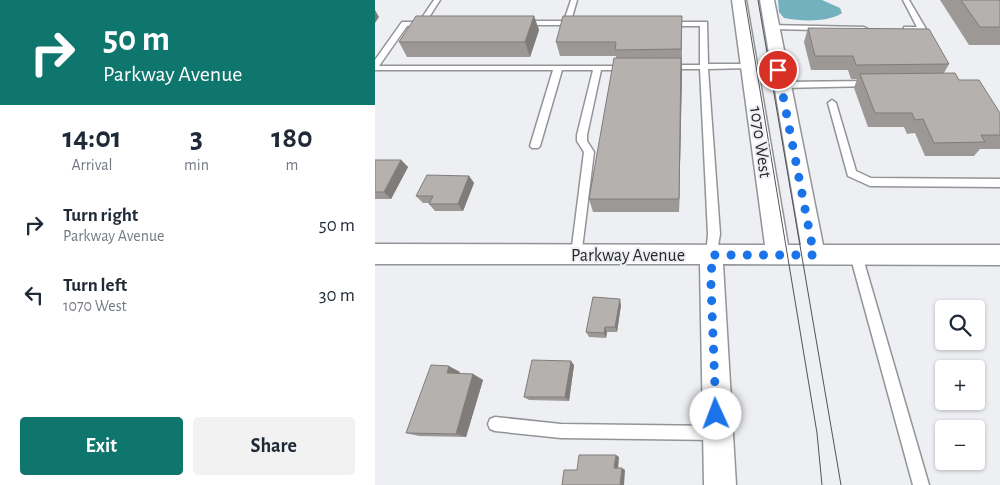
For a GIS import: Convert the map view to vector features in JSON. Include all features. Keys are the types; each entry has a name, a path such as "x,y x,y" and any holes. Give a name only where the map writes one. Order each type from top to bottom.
{"street":[{"name":"1070 West","path":"739,0 777,255"},
{"name":"1070 West","path":"767,0 781,85 814,255"},
{"name":"Parkway Avenue","path":"375,254 1000,255"},
{"path":"712,255 711,284 719,485"}],"lane":[{"path":"421,24 437,0"},
{"path":"567,23 574,0"},
{"path":"894,29 924,33 906,0"},
{"path":"509,24 586,23"},
{"path":"375,67 405,24 431,24"},
{"path":"655,24 704,24 704,67 715,234 712,255"},
{"path":"771,27 875,29"},
{"path":"656,68 750,66"},
{"path":"375,67 636,68"},
{"path":"535,146 558,69"},
{"path":"577,254 589,152 582,141 582,135 597,69"},
{"path":"781,85 877,84"},
{"path":"832,103 852,173 870,182 1000,183"},
{"path":"856,255 921,485"},
{"path":"495,424 561,431 717,433"}],"water":[{"path":"778,0 822,0 840,8 842,13 822,20 784,18 779,12"}],"building":[{"path":"961,0 1000,0 1000,27 980,27"},
{"path":"416,16 534,16 525,42 399,42"},
{"path":"563,16 682,16 681,49 615,50 616,42 556,42"},
{"path":"808,28 929,29 949,64 856,65 853,56 815,56"},
{"path":"614,58 681,58 679,199 589,199"},
{"path":"955,73 959,80 979,80 1000,113 1000,135 981,135 985,142 934,143 923,119 915,120 912,113 875,113 860,74"},
{"path":"375,160 401,160 384,192 375,192"},
{"path":"427,175 469,176 458,204 429,204 433,196 416,196"},
{"path":"593,297 620,299 615,327 605,327 604,333 586,332"},
{"path":"532,360 571,361 565,397 524,397"},
{"path":"431,365 449,366 447,373 473,374 456,434 406,433"},
{"path":"579,455 616,455 614,468 622,468 620,485 562,485 564,470 577,470"}],"tram line":[{"path":"745,0 817,433 822,485"},
{"path":"758,0 841,485"}],"route":[{"path":"716,414 711,284 712,255 814,255 778,70"}]}
